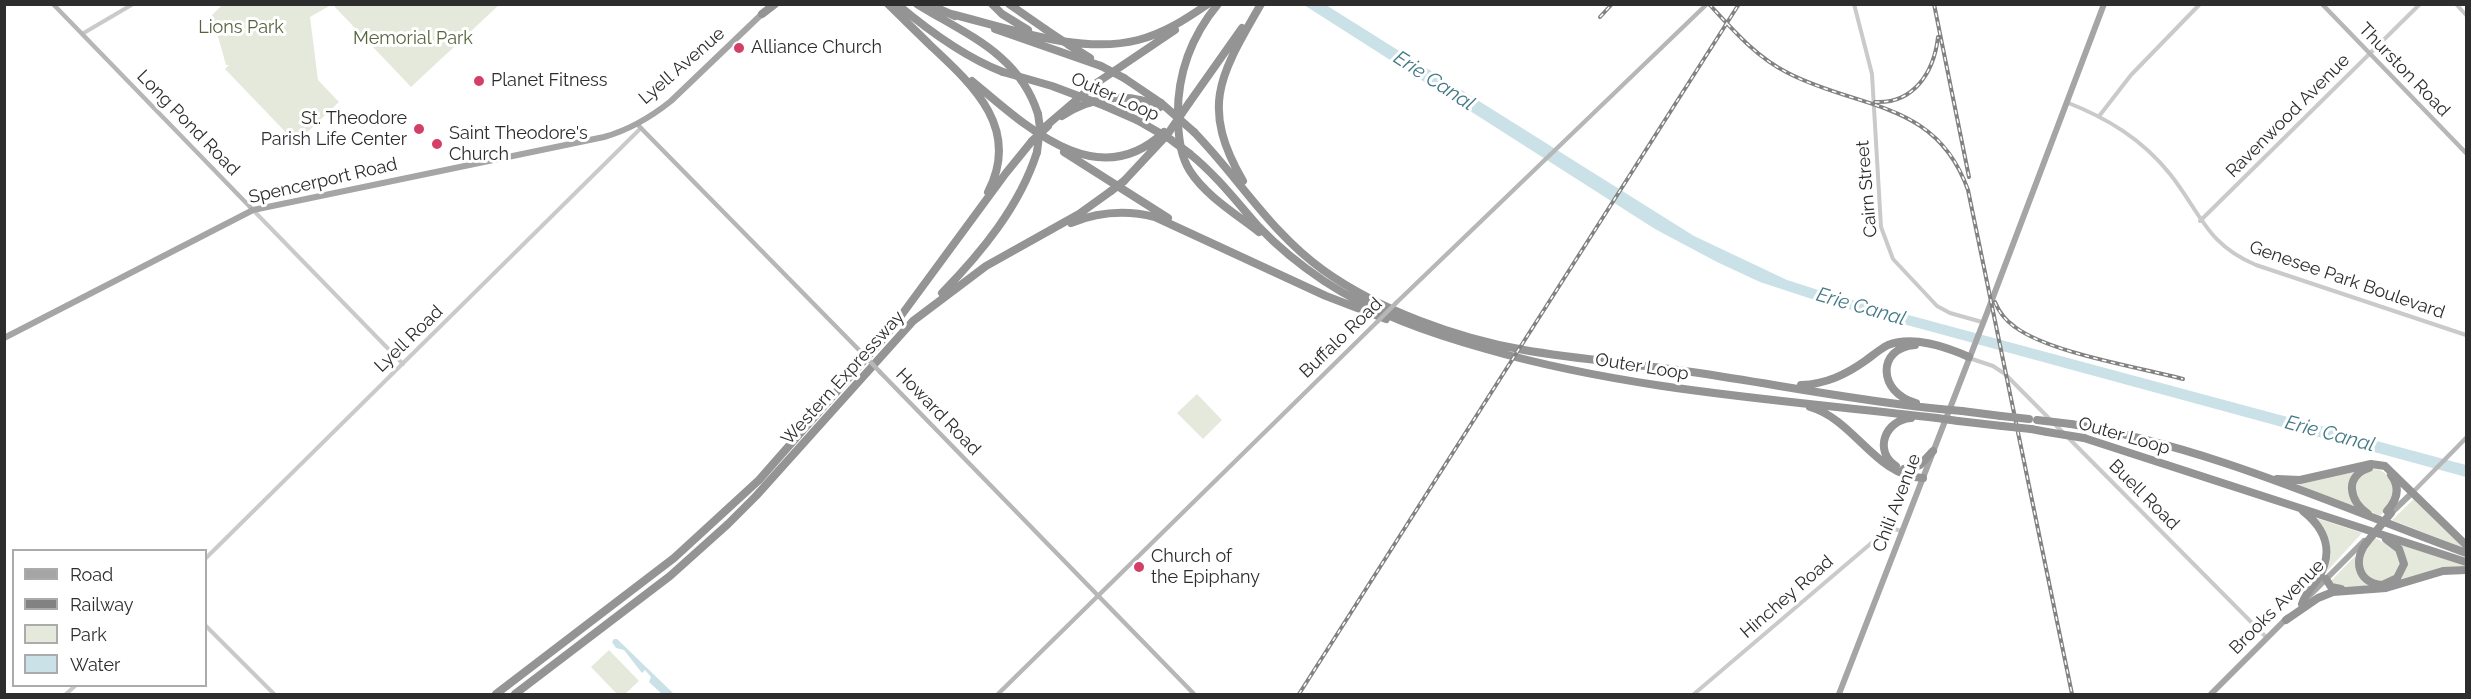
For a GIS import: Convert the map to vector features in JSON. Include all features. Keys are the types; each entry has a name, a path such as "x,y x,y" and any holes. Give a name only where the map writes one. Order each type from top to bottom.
{"highway":[{"path":"762,14 774,4"},
{"path":"886,4 896,8 985,102 997,129 999,157 995,177 972,219"},
{"path":"913,321 960,274 991,237 1028,177 1037,152 1040,128 1038,114 1028,89 1003,59 973,37 917,4"},
{"name":"Outer Loop","path":"928,4 1101,66 1124,78 1194,132 1295,248 1343,284 1383,306 1456,332 1524,350 1781,385 1870,401 2071,424 2157,443 2205,456 2466,553"},
{"path":"992,4 1014,22 1052,39"},
{"path":"1009,4 1101,66"},
{"path":"951,14 1052,39 1112,44 1139,40 1172,27 1209,4"},
{"name":"Western Expressway","path":"496,694 674,558 759,480 889,332 1032,141 1095,84 1209,4"},
{"path":"1218,4 1197,33 1182,70 1177,111 1181,151 1190,171 1204,188 1276,244"},
{"path":"1259,207 1233,165 1224,143 1217,104 1228,64 1260,4"},
{"name":"Western Expressway","path":"515,694 670,576 728,524 756,496 869,367 913,321 979,272 1079,214 1124,181 1189,103 1260,4"},
{"name":"Outer Loop","path":"896,8 976,60 1003,72 1052,86 1105,106 1137,120 1170,139 1217,177 1276,244 1294,260 1325,282 1406,325 1509,356 1637,383 2031,429 2084,438 2466,562"},
{"path":"949,63 1101,177 1197,235"},
{"path":"1047,126 1072,110 1106,99 1136,99 1160,105"},
{"path":"1053,143 1087,156 1113,158 1141,149 1165,134"},
{"path":"1026,244 1077,221 1113,212 1155,217 1326,296 1406,325"},
{"path":"1781,385 1811,385 1832,380 1850,371 1882,349 1905,341 1924,343 1969,357"},
{"path":"1940,409 1908,401 1894,392 1889,385 1887,375 1892,357 1901,349 1917,345 1969,357"},
{"path":"1776,400 1826,413 1846,426 1882,462 1899,471 1923,478"},
{"path":"1922,417 1895,423 1888,430 1884,448 1887,458 1895,466 1923,478"},
{"path":"1904,469 1920,465 1933,451"},
{"path":"2258,475 2300,480 2376,464 2389,469 2466,545"},
{"path":"2369,530 2392,542 2401,552 2403,567 2392,582 2382,585 2375,584 2368,581 2361,573 2358,558 2365,541 2389,512 2397,495 2394,479 2382,469 2364,470 2353,482 2353,497 2358,507 2376,520"},
{"path":"2297,507 2319,526 2328,549 2323,569 2302,604"},
{"path":"2326,579 2331,587 2386,588 2440,572 2466,570"},
{"path":"2286,620 2321,597 2349,589"}],"main road":[{"name":"Long Pond Road","path":"53,4 253,210"},
{"name":"Buffalo Road","path":"998,694 1396,303 1707,4"},
{"name":"Chili Avenue","path":"1839,694 2104,4"},
{"name":"Thurston Road","path":"2322,4 2466,153"},
{"name":"Lyell Avenue","path":"639,126 674,99 762,14"},
{"name":"Howard Road","path":"639,126 1194,694"},
{"name":"Spencerport Road","path":"4,338 253,210 604,136 639,126"},
{"path":"2389,512 2421,484 2466,438"},
{"name":"Brooks Avenue","path":"2211,694 2365,541"}],"street":[{"path":"82,33 133,4"},
{"name":"Cairn Street","path":"1854,4 1872,74 1881,227 1886,246 1902,270 1939,308 1981,325"},
{"path":"2100,116 2131,75 2200,4"},
{"name":"Ravenwood Avenue","path":"2200,221 2420,4"},
{"path":"2456,4 2466,15"},
{"name":"Genesee Park Boulevard","path":"2066,102 2100,116 2129,134 2156,158 2175,181 2200,221 2223,247 2248,261 2466,335"},
{"name":"Lyell Road","path":"632,139 639,126"},
{"name":"Lyell Road","path":"207,557 632,139 646,134"},
{"name":"Long Pond Road","path":"253,210 403,364"},
{"name":"Buell Road","path":"1969,357 1993,366 2010,379 2267,638"},
{"name":"Hinchey Road","path":"1694,694 1882,534 1894,529 1902,531"},
{"path":"207,627 274,694"}],"green space":[{"name":"Lions Park","path":"222,5 331,5 310,17 318,80 339,102 296,143 225,69 229,65 226,65 212,15"},
{"name":"Memorial Park","path":"333,5 499,5 411,87"},
{"path":"1197,394 1222,420 1203,439 1177,413"},
{"path":"2360,469 2353,479 2356,507 2284,481"},
{"path":"2373,469 2385,473 2395,491 2380,516 2362,507 2353,490 2356,480"},
{"path":"2415,498 2466,547 2466,549 2392,520"},
{"path":"2316,518 2362,533 2319,580 2328,557"},
{"path":"2375,538 2397,549 2402,563 2399,573 2380,584 2362,573 2362,552"},
{"path":"2399,544 2466,566 2466,568 2393,585 2404,571"},
{"path":"2355,556 2374,587 2339,587 2330,582"},
{"path":"609,650 639,681 625,694 617,694 591,667"}],"water":[{"name":"Erie Canal","path":"1304,5 1326,5 1694,236 1787,280 1834,295 2466,465 2466,477 1815,300 1760,282 1655,229"},
{"path":"617,639 674,694 662,694 649,682 651,677 645,670 642,673 624,650 616,648 612,642"}],"railway":[{"path":"1600,17 1612,4"},
{"path":"1709,4 1745,42 1776,67 1815,85 1893,112 1916,123 1936,139 1954,161 1968,190 2072,694"},
{"path":"1299,694 1739,4"},
{"path":"1934,4 1969,177"},
{"path":"1875,102 1901,98 1920,83 1932,62 1938,37"},
{"path":"1995,302 2011,324 2030,336 2072,352 2183,379"}],"place":[{"name":"Alliance Church","path":"739,48"},
{"name":"Planet Fitness","path":"479,81"},
{"name":"St. Theodore Parish Life Center","path":"419,129"},
{"name":"Saint Theodore's Church","path":"437,144"},
{"name":"Church of the Epiphany","path":"1139,567"}]}
